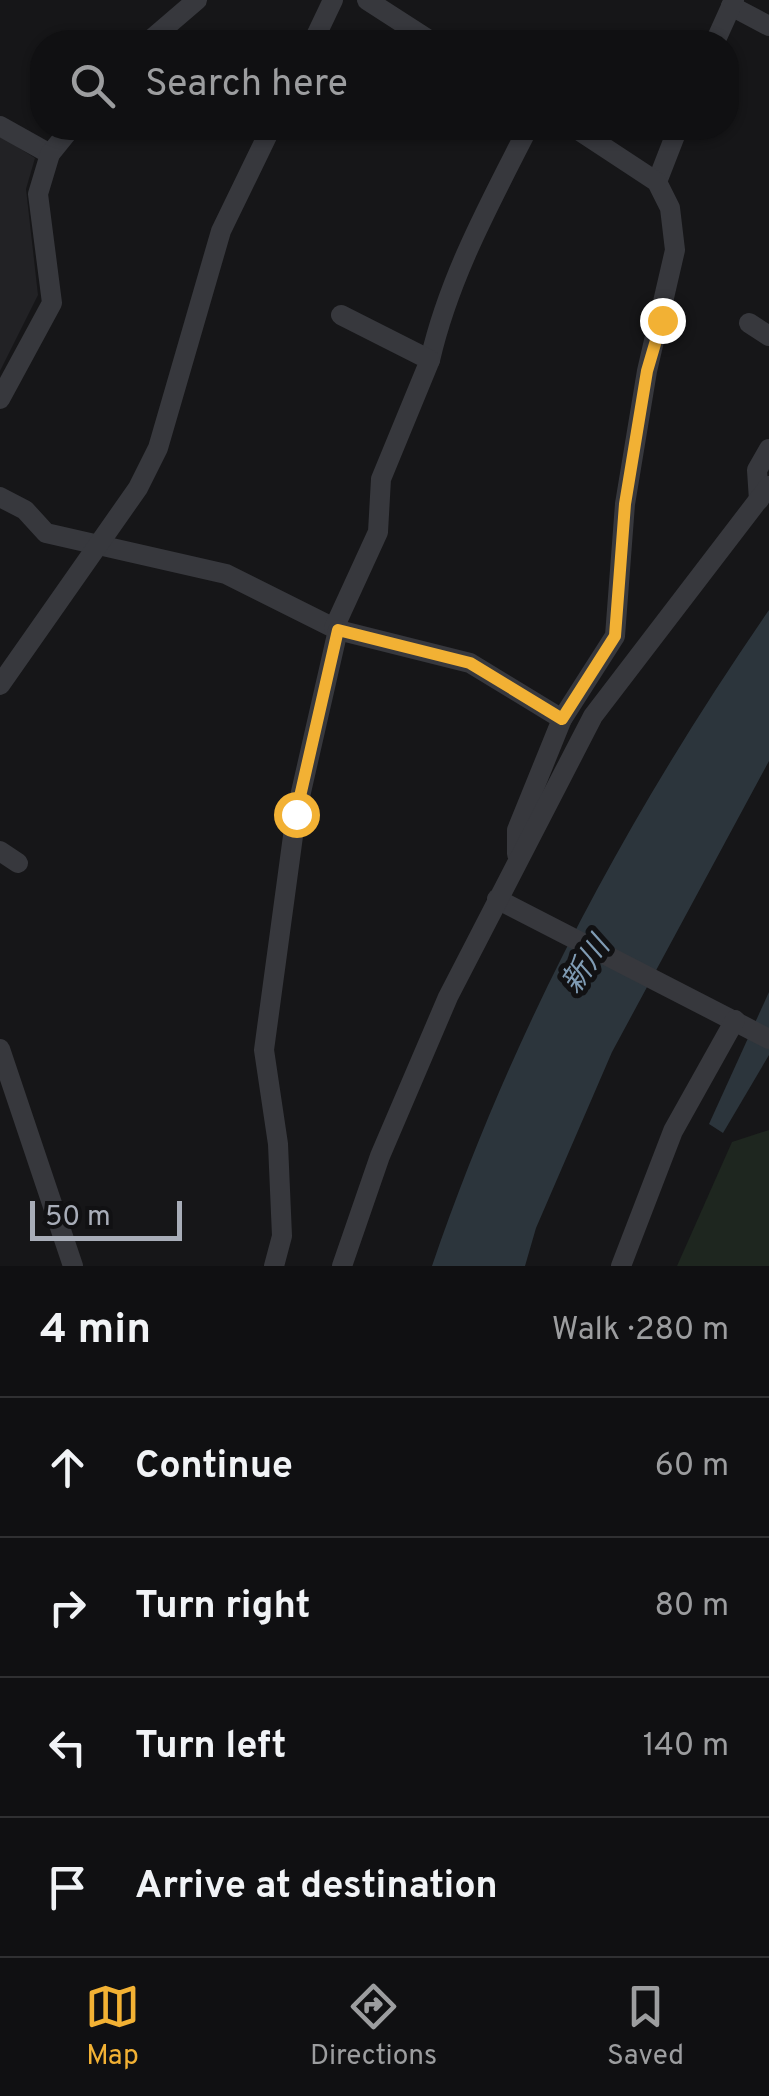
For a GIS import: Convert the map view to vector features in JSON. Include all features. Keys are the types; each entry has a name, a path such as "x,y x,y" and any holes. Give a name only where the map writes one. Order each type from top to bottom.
{"street":[{"path":"162,30 197,0"},
{"path":"318,30 334,0"},
{"path":"367,0 413,30"},
{"path":"720,30 732,3 769,26"},
{"path":"0,126 50,154"},
{"path":"0,399 52,303 38,194 50,154 61,140"},
{"path":"0,685 100,548 158,448 222,231 264,140"},
{"path":"274,1266 282,1236 264,1050 296,814 336,629 378,532 381,479 430,360 439,321 468,248 522,140"},
{"path":"517,861 517,830 562,719 615,636 625,504 647,371 676,250 670,208 658,182 593,140"},
{"path":"658,182 674,140"},
{"path":"341,316 430,360"},
{"path":"748,323 769,336"},
{"path":"342,1266 380,1156 448,996 504,903 517,861 593,716 764,493 757,470 769,450"},
{"path":"0,496 25,510 46,533 226,574 336,629 470,663 562,719"},
{"path":"504,903 769,1039"},
{"path":"622,1266 673,1131 734,1020"},
{"path":"0,1049 73,1266"}],"shaded area":[{"path":"0,136 35,158 26,189 38,295 0,371"},
{"path":"769,1130 769,1266 677,1266 732,1142"}],"water":[{"name":"新川","path":"769,610 769,761 612,1052 536,1228 525,1266 432,1266 499,1092 578,926 668,766"},
{"path":"769,992 769,1055 723,1133 709,1124"}],"route":[{"path":"296,814 328,688 338,630 470,663 562,719 615,636 625,504 641,429 647,371 662,320"}]}
